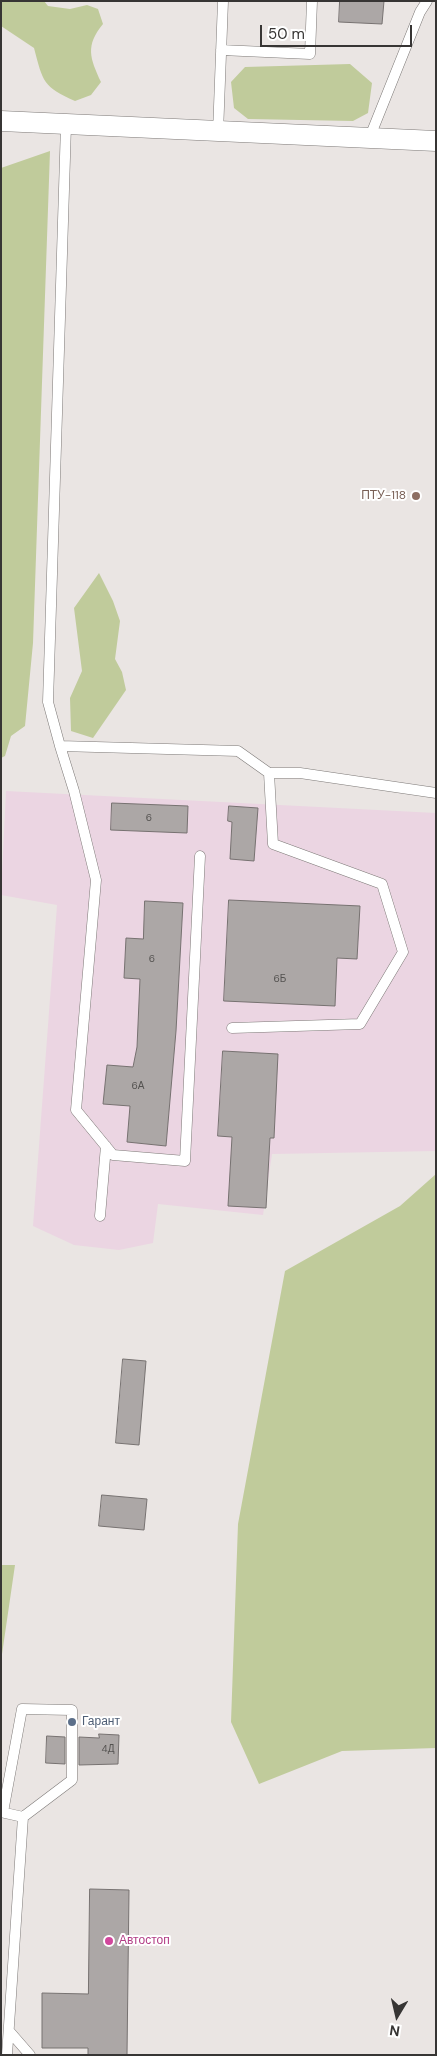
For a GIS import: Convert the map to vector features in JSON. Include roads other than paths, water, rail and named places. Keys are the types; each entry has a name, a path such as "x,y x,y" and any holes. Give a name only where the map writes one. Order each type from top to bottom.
{"street":[{"path":"1,121 218,133 436,142"}],"lane":[{"path":"218,133 223,1"},
{"path":"221,50 310,54 312,1"},
{"path":"370,139 420,12 427,1"},
{"path":"66,125 48,702 74,791 96,880 76,1110 114,1155 185,1161 200,856"},
{"path":"60,746 238,751 269,773 300,773 436,793"},
{"path":"232,1028 360,1024 403,952 382,884 273,844 269,773"},
{"path":"100,1216 106,1146"},
{"path":"22,1708 72,1710 72,1780 23,1816 2,1812 22,1708"},
{"path":"7,2055 23,1816"},
{"path":"10,2032 30,2055"}],"place":[{"name":"ПТУ-118","path":"416,496"},
{"name":"Гарант","path":"72,1722"},
{"name":"Автостоп","path":"109,1941"}]}
